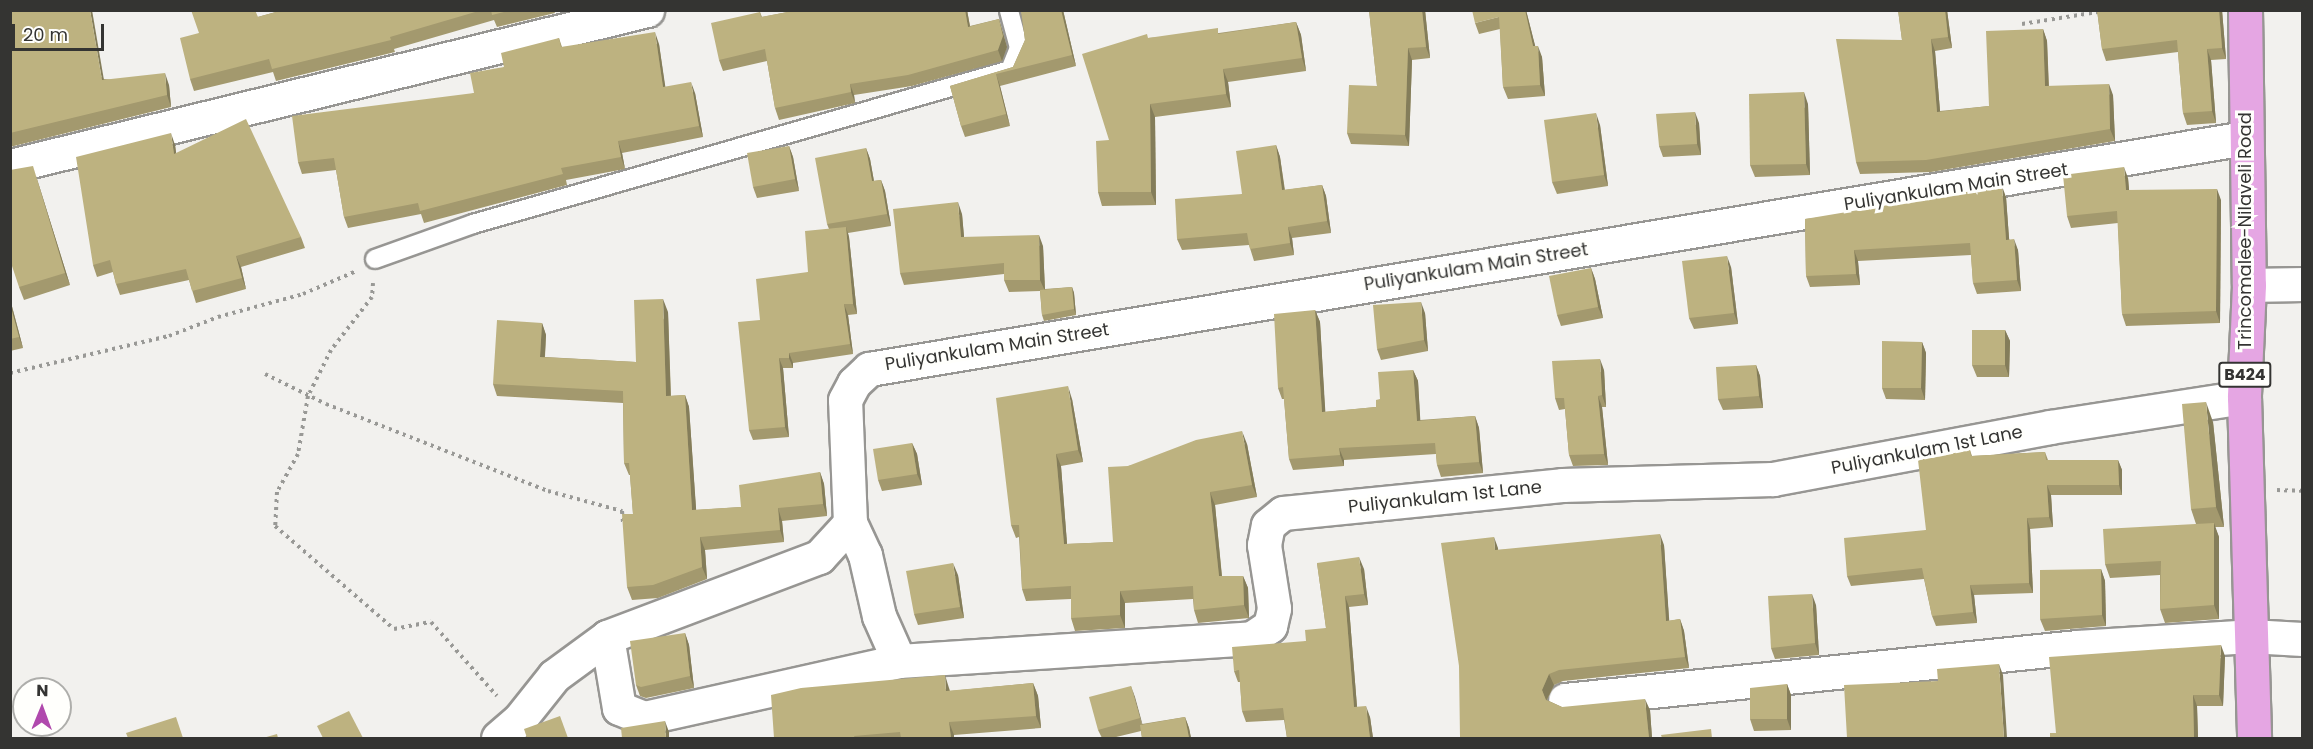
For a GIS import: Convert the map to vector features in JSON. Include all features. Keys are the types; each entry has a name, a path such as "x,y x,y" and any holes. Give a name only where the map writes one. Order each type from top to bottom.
{"main road":[{"name":"Trincomalee-Nilaveli Road","path":"2245,10 2245,138 2249,285 2244,397 2254,738"}],"street":[{"path":"10,166 647,10"},
{"name":"Puliyankulam Main Street","path":"850,524 845,400 854,383 869,369 2245,138"},
{"path":"2249,285 2302,284"},
{"name":"Puliyankulam 1st Lane","path":"607,637 619,708 644,718 899,661 1252,638 1270,626 1274,608 1264,545 1268,525 1283,513 1562,485 1773,479 2050,427 2244,397"},
{"path":"508,729 554,676 607,637 819,556 850,524 865,555 879,616 899,661"},
{"path":"1566,700 2077,647 2250,636 2302,639"}],"lane":[{"path":"375,259 473,224 1010,70 1019,48 1009,10"}],"path":[{"path":"2022,24 2110,10"},
{"path":"10,373 169,336 218,317 303,294 375,259"},
{"path":"375,259 372,297 331,350 308,396 298,454 277,492 275,526 394,629 431,622 508,729"},
{"path":"265,374 308,396 548,491 622,511 624,535"}],"building":[{"path":"10,10 90,10 102,80 165,73 167,95 10,133"},
{"path":"191,10 255,10 258,17 283,10 482,10 390,37 391,40 272,69 269,59 190,79 180,38 199,33"},
{"path":"491,10 512,10 492,15"},
{"path":"798,10 965,10 968,27 999,19 1003,36 998,50 908,75 850,84 851,92 775,108 765,49 719,60 711,23 760,12 761,17"},
{"path":"1021,10 1061,10 1072,55 996,74 1006,114 961,126 950,86 1013,67 1025,40"},
{"path":"1369,10 1422,10 1426,47 1408,48 1405,135 1347,133 1349,85 1377,86"},
{"path":"1472,10 1525,10 1533,46 1538,46 1540,85 1503,87 1499,17 1475,23"},
{"path":"1898,10 1945,10 1948,37 1931,39 1937,112 1989,106 1986,31 2043,29 2045,86 2109,84 2110,129 1926,160 1856,162 1836,39 1902,40"},
{"path":"2097,10 2219,10 2222,48 2207,49 2212,111 2183,113 2177,40 2102,49"},
{"path":"1296,22 1302,58 1223,69 1226,94 1150,104 1151,192 1098,192 1096,141 1109,140 1082,54 1147,34 1148,38 1218,28 1218,34"},
{"path":"655,32 663,87 691,82 699,126 618,141 621,157 561,168 563,174 420,211 418,203 344,217 334,158 298,162 292,116 474,93 470,73 504,67 501,53 559,38 561,47"},
{"path":"1804,92 1806,164 1750,165 1749,94"},
{"path":"1695,112 1697,144 1659,146 1656,114"},
{"path":"1596,113 1604,175 1552,182 1544,120"},
{"path":"246,119 301,237 236,256 242,278 192,291 186,269 116,284 110,260 93,265 76,157 171,133 174,154"},
{"path":"1276,145 1282,190 1322,185 1327,221 1288,227 1290,243 1250,249 1247,233 1177,239 1175,199 1242,194 1236,151"},
{"path":"789,146 795,179 753,187 747,153"},
{"path":"866,148 872,181 881,180 887,214 827,224 815,158"},
{"path":"33,166 65,273 19,287 10,260 10,170"},
{"path":"2124,167 2126,190 2217,189 2216,311 2122,314 2117,211 2067,216 2063,175"},
{"path":"2002,186 2006,240 2014,239 2017,280 1973,283 1970,243 1854,250 1856,274 1806,276 1805,219"},
{"path":"958,202 961,237 1039,235 1040,280 1004,280 1004,263 900,273 893,209"},
{"path":"846,227 853,304 844,304 850,344 789,353 789,358 779,358 785,427 749,430 738,322 760,320 756,279 808,272 805,231"},
{"path":"1727,256 1734,313 1689,318 1682,261"},
{"path":"1591,268 1598,307 1557,315 1549,276"},
{"path":"1072,287 1074,309 1042,315 1040,290"},
{"path":"663,299 666,396 685,395 692,510 741,507 739,485 820,472 823,504 778,508 780,530 700,537 702,567 653,585 627,587 622,514 633,514 629,463 624,463 623,391 493,384 497,320 542,323 540,357 636,362 634,300"},
{"path":"1421,302 1424,340 1377,349 1373,305"},
{"path":"10,304 19,337 10,339"},
{"path":"1315,310 1322,412 1376,407 1376,400 1380,399 1378,372 1413,370 1417,421 1475,416 1479,462 1437,465 1435,443 1339,448 1340,455 1289,459 1283,387 1278,388 1274,314"},
{"path":"1972,330 2005,330 2005,365 1972,365"},
{"path":"1882,341 1922,342 1921,388 1882,388"},
{"path":"1600,359 1602,395 1598,396 1604,454 1569,455 1564,398 1555,398 1552,361"},
{"path":"1756,365 1759,396 1718,399 1716,367"},
{"path":"1068,386 1078,450 1056,454 1064,544 1113,542 1108,467 1128,466 1196,440 1242,431 1252,485 1210,492 1219,576 1243,576 1244,605 1194,610 1193,586 1120,591 1120,615 1071,618 1071,586 1022,589 1019,525 1011,525 996,398"},
{"path":"2206,402 2216,507 2191,509 2182,404"},
{"path":"912,443 917,474 878,480 873,449"},
{"path":"1970,450 1971,456 2045,452 2046,460 2118,460 2119,485 2047,485 2049,517 2027,518 2029,583 1970,585 1973,612 1932,616 1922,568 1847,576 1844,538 1926,530 1918,460"},
{"path":"2214,523 2214,605 2160,609 2161,561 2105,564 2103,529"},
{"path":"1660,534 1666,621 1680,619 1685,657 1559,670 1549,674 1542,690 1546,700 1562,707 1645,699 1649,738 1460,738 1459,666 1441,543 1494,537 1495,550"},
{"path":"1359,557 1364,594 1345,596 1354,707 1366,706 1370,738 1287,738 1283,708 1242,711 1239,670 1234,671 1232,647 1306,641 1305,630 1326,628 1317,563"},
{"path":"953,563 960,607 914,614 906,571"},
{"path":"2101,569 2102,615 2040,619 2040,570"},
{"path":"1812,594 1815,643 1771,648 1768,596"},
{"path":"685,633 690,676 641,687 636,685 630,641"},
{"path":"2221,645 2219,695 2193,695 2194,738 2050,738 2050,733 2056,733 2049,657"},
{"path":"1999,664 2004,738 1847,738 1844,685 1938,681 1937,669"},
{"path":"945,675 946,691 1033,683 1036,716 949,722 951,738 901,738 900,732 854,736 855,738 774,738 771,695 801,688"},
{"path":"1787,684 1787,719 1750,719 1750,688"},
{"path":"1131,686 1140,718 1098,730 1089,697"},
{"path":"349,711 363,738 323,738 317,726"},
{"path":"560,716 568,738 527,738 524,729"},
{"path":"176,717 183,738 128,738 126,733"},
{"path":"1185,717 1189,738 1142,738 1140,725"},
{"path":"665,721 666,738 622,738 621,728"},
{"path":"1711,729 1712,738 1662,738 1661,735"},
{"path":"277,734 278,738 263,738"}]}
